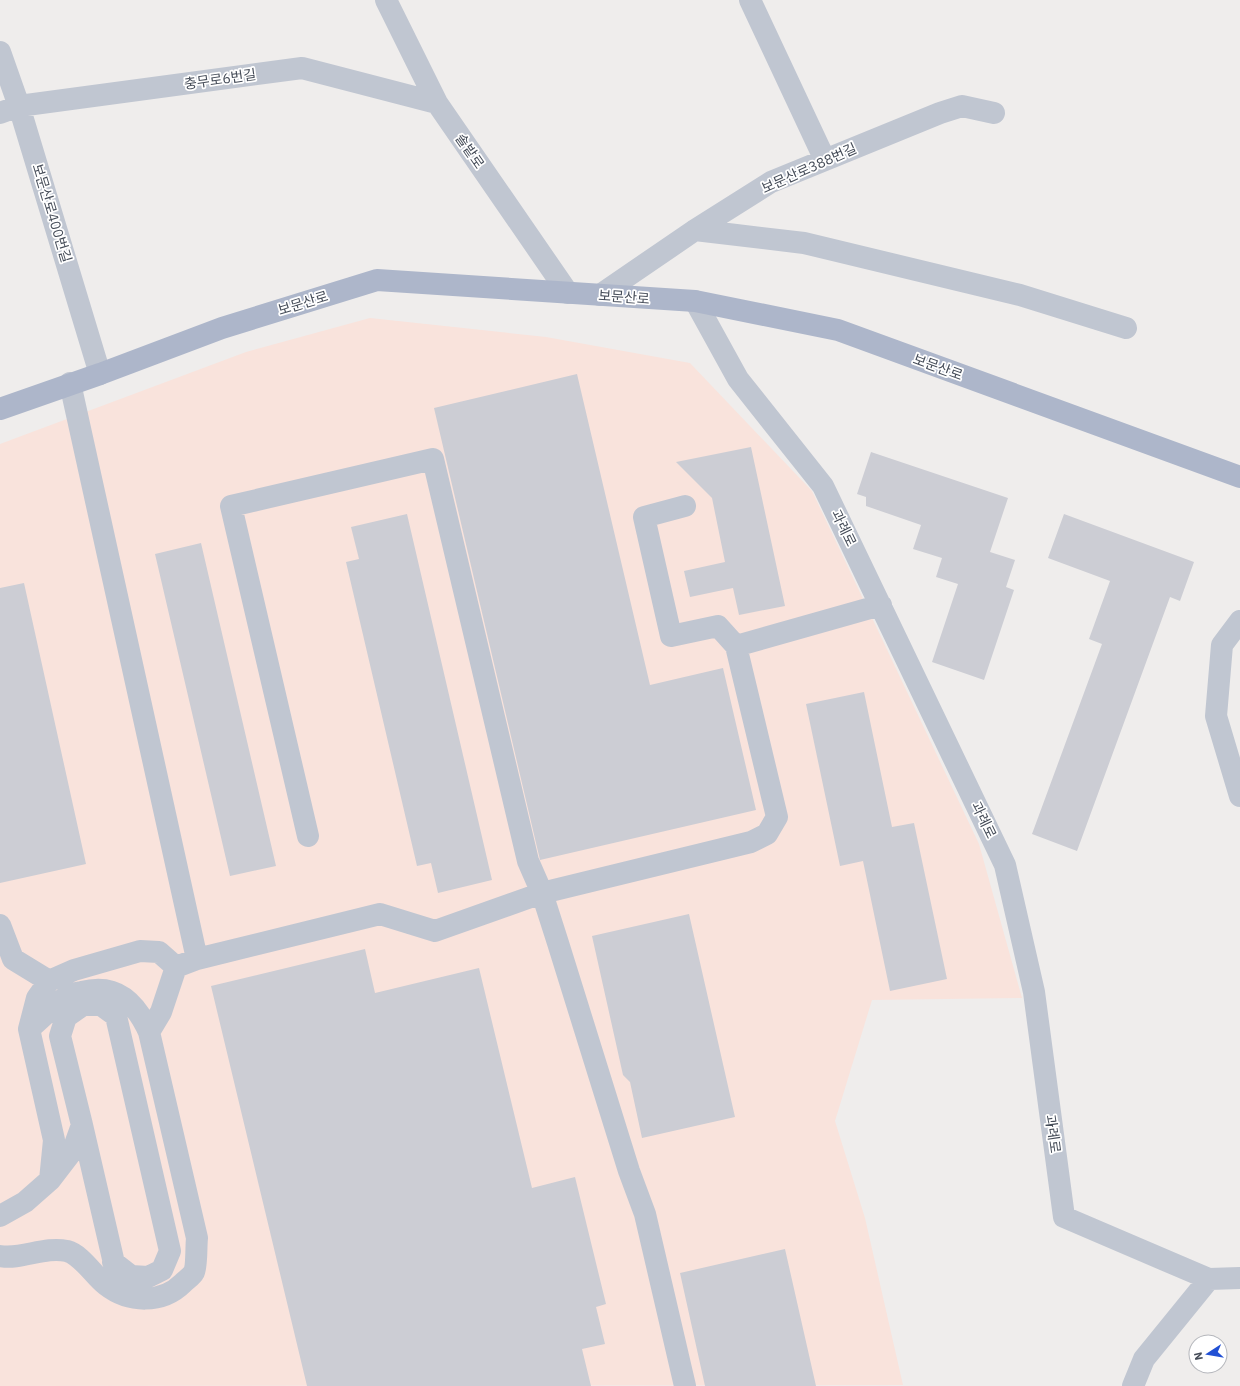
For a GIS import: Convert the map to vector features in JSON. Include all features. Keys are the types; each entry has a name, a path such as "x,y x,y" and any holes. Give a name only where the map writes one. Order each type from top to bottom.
{"main road":[{"name":"보문산로","path":"0,409 70,383 100,374 222,328 377,280 695,302 838,330 1240,478"}],"street":[{"name":"솔밭로","path":"386,0 437,104 568,293"},
{"path":"750,0 825,160"},
{"name":"보문산로400번길","path":"0,52 10,110 100,374"},
{"name":"충무로6번길","path":"10,110 302,68 437,104"},
{"name":"보문산로388번길","path":"600,295 695,230 772,182 940,113 962,106 994,113"},
{"path":"695,230 804,243 1020,295 1126,328"},
{"name":"과례로","path":"695,302 738,379 823,486 1005,865 1034,992 1064,1217 1209,1279 1240,1278"},
{"path":"70,383 197,959"},
{"path":"308,836 231,506 433,459 528,861 542,894 629,1171 646,1214 685,1386"},
{"path":"176,967 197,959 380,914 435,931 542,894 752,842 767,834 777,817 736,646 718,626 671,636 644,517 685,506"},
{"path":"736,646 881,605"},
{"path":"1240,621 1222,645 1216,716 1240,796"},
{"path":"0,925 13,959 49,981"},
{"path":"50,1180 54,1140 30,1029 37,998 49,981 74,970 140,951 159,952 176,967"},
{"path":"149,1032 161,1012 176,967"},
{"path":"0,1256 7,1257 46,1249 68,1251 87,1265 105,1285 122,1295 150,1300 175,1291 194,1272 197,1238 149,1032 142,1017 130,1002 111,990 91,989 69,995 30,1029"},
{"path":"113,1262 131,1276 148,1278 162,1270 170,1250 116,1016 101,1005 83,1005 66,1017 60,1036 113,1262 122,1295"},
{"path":"0,1216 24,1202 50,1180 73,1150 82,1125"},
{"path":"1133,1386 1144,1359 1209,1279"}],"shaded area":[{"path":"370,318 546,337 690,363 812,491 979,844 1022,998 872,1000 835,1121 865,1218 903,1385 0,1386 0,444 246,352"}],"building":[{"path":"577,374 650,685 723,668 756,810 540,860 434,408"},
{"path":"751,447 785,606 739,615 733,588 690,597 684,571 725,562 712,498 676,462"},
{"path":"871,452 1008,498 990,552 1015,560 1006,587 1014,590 984,680 932,662 958,584 936,577 942,558 913,549 921,525 866,506 866,497 857,494"},
{"path":"407,514 492,880 438,893 431,863 417,866 346,562 359,559 351,527"},
{"path":"1064,514 1194,562 1180,601 1170,597 1077,851 1032,834 1102,644 1089,639 1110,581 1048,558"},
{"path":"201,543 276,866 230,876 155,554"},
{"path":"24,583 86,864 0,883 0,588"},
{"path":"864,692 892,827 914,823 947,979 890,991 863,861 840,866 806,704"},
{"path":"689,914 735,1117 642,1138 630,1082 623,1075 592,936"},
{"path":"365,949 375,993 479,968 532,1188 575,1177 606,1304 596,1307 605,1344 582,1349 591,1386 307,1386 211,986"},
{"path":"785,1249 816,1386 705,1386 680,1273"}]}
